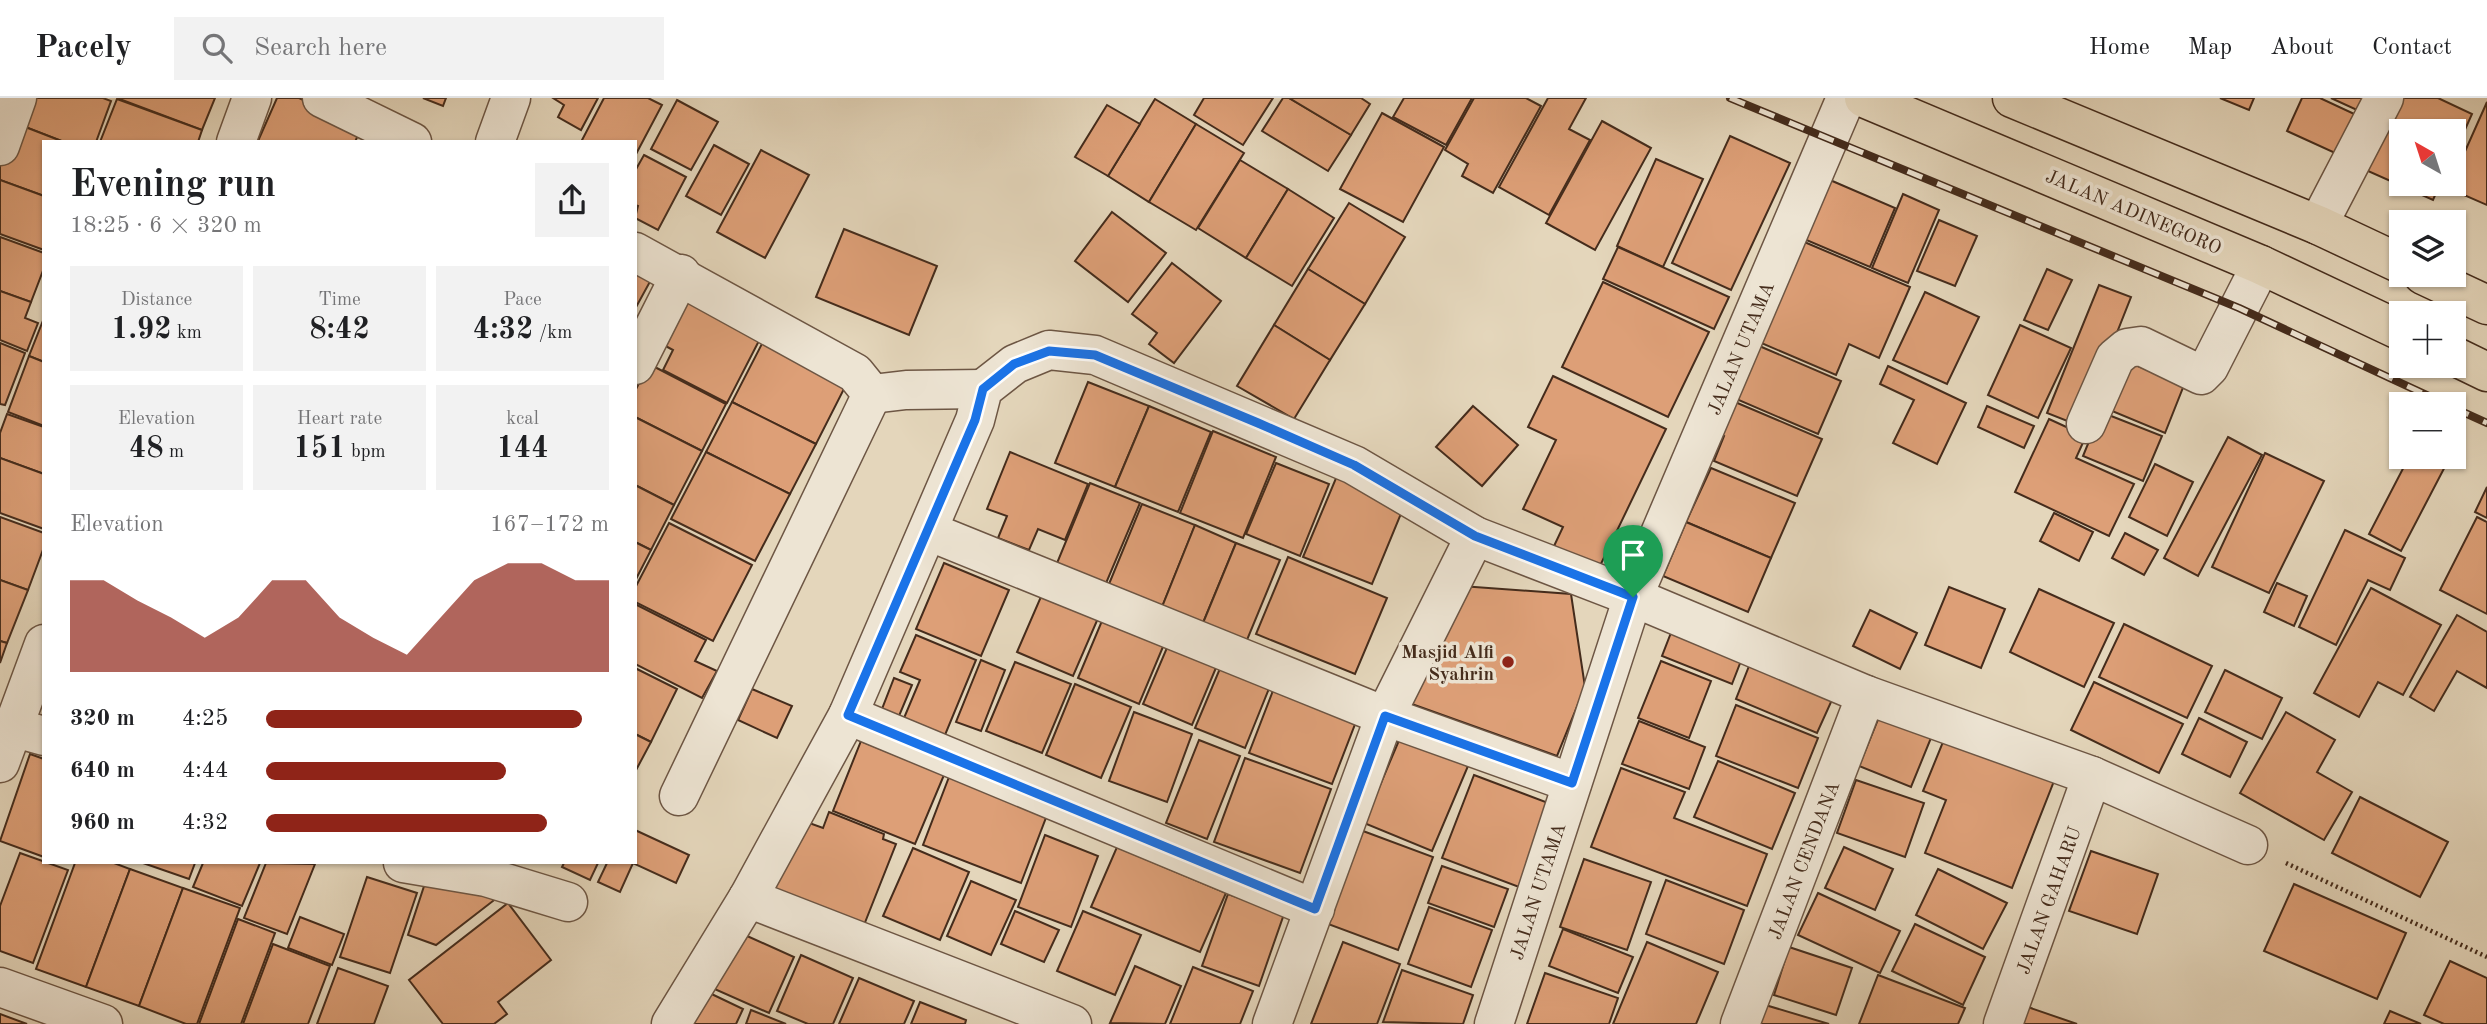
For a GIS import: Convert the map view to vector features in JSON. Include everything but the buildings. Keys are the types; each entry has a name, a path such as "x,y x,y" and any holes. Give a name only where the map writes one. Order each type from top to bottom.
{"highway":[{"name":"JALAN ADINEGORO","path":"1864,98 2261,265 2389,325"},
{"path":"2012,98 2318,225 2389,258"},
{"path":"2449,287 2487,305"},
{"path":"2466,362 2487,372"}],"street":[{"path":"0,146 17,98"},
{"path":"237,140 252,98"},
{"path":"322,98 408,140"},
{"path":"496,140 511,98"},
{"name":"JALAN UTAMA","path":"1494,1024 1633,597 1846,98"},
{"path":"2318,225 2384,98"},
{"path":"637,253 681,274 855,373 872,394"},
{"path":"2085,424 2115,358 2127,348 2141,346 2201,375 2209,367 2261,265"},
{"path":"637,361 681,274"},
{"path":"671,1024 748,898 848,715 975,420 983,389 1014,364 1049,351 1095,355 1354,465 1475,536 1633,597 1866,695 2092,776 2248,845"},
{"path":"872,394 906,390 983,389"},
{"path":"679,796 872,394"},
{"path":"928,531 1385,716 1572,783"},
{"path":"1272,1024 1385,716 1475,536"},
{"path":"0,763 28,732 42,655"},
{"name":"JALAN CENDANA","path":"1740,1024 1866,695"},
{"path":"848,715 1315,909"},
{"name":"JALAN GAHARU","path":"2003,1024 2092,776"},
{"path":"409,864 485,877 568,902"},
{"path":"748,898 1072,1024"},
{"path":"0,987 103,1024"}],"path":[{"path":"2248,845 2487,957"}],"railway":[{"path":"1730,98 2239,308 2420,392"},
{"path":"2466,413 2487,423"}],"place":[{"name":"Masjid Alfi Syahrin","path":"1508,662"}],"route":[{"path":"1049,351 1095,355 1258,423 1354,465 1475,536 1633,597 1572,783 1385,716 1315,909 848,715 975,420 983,389 1014,364 1049,351"}]}
